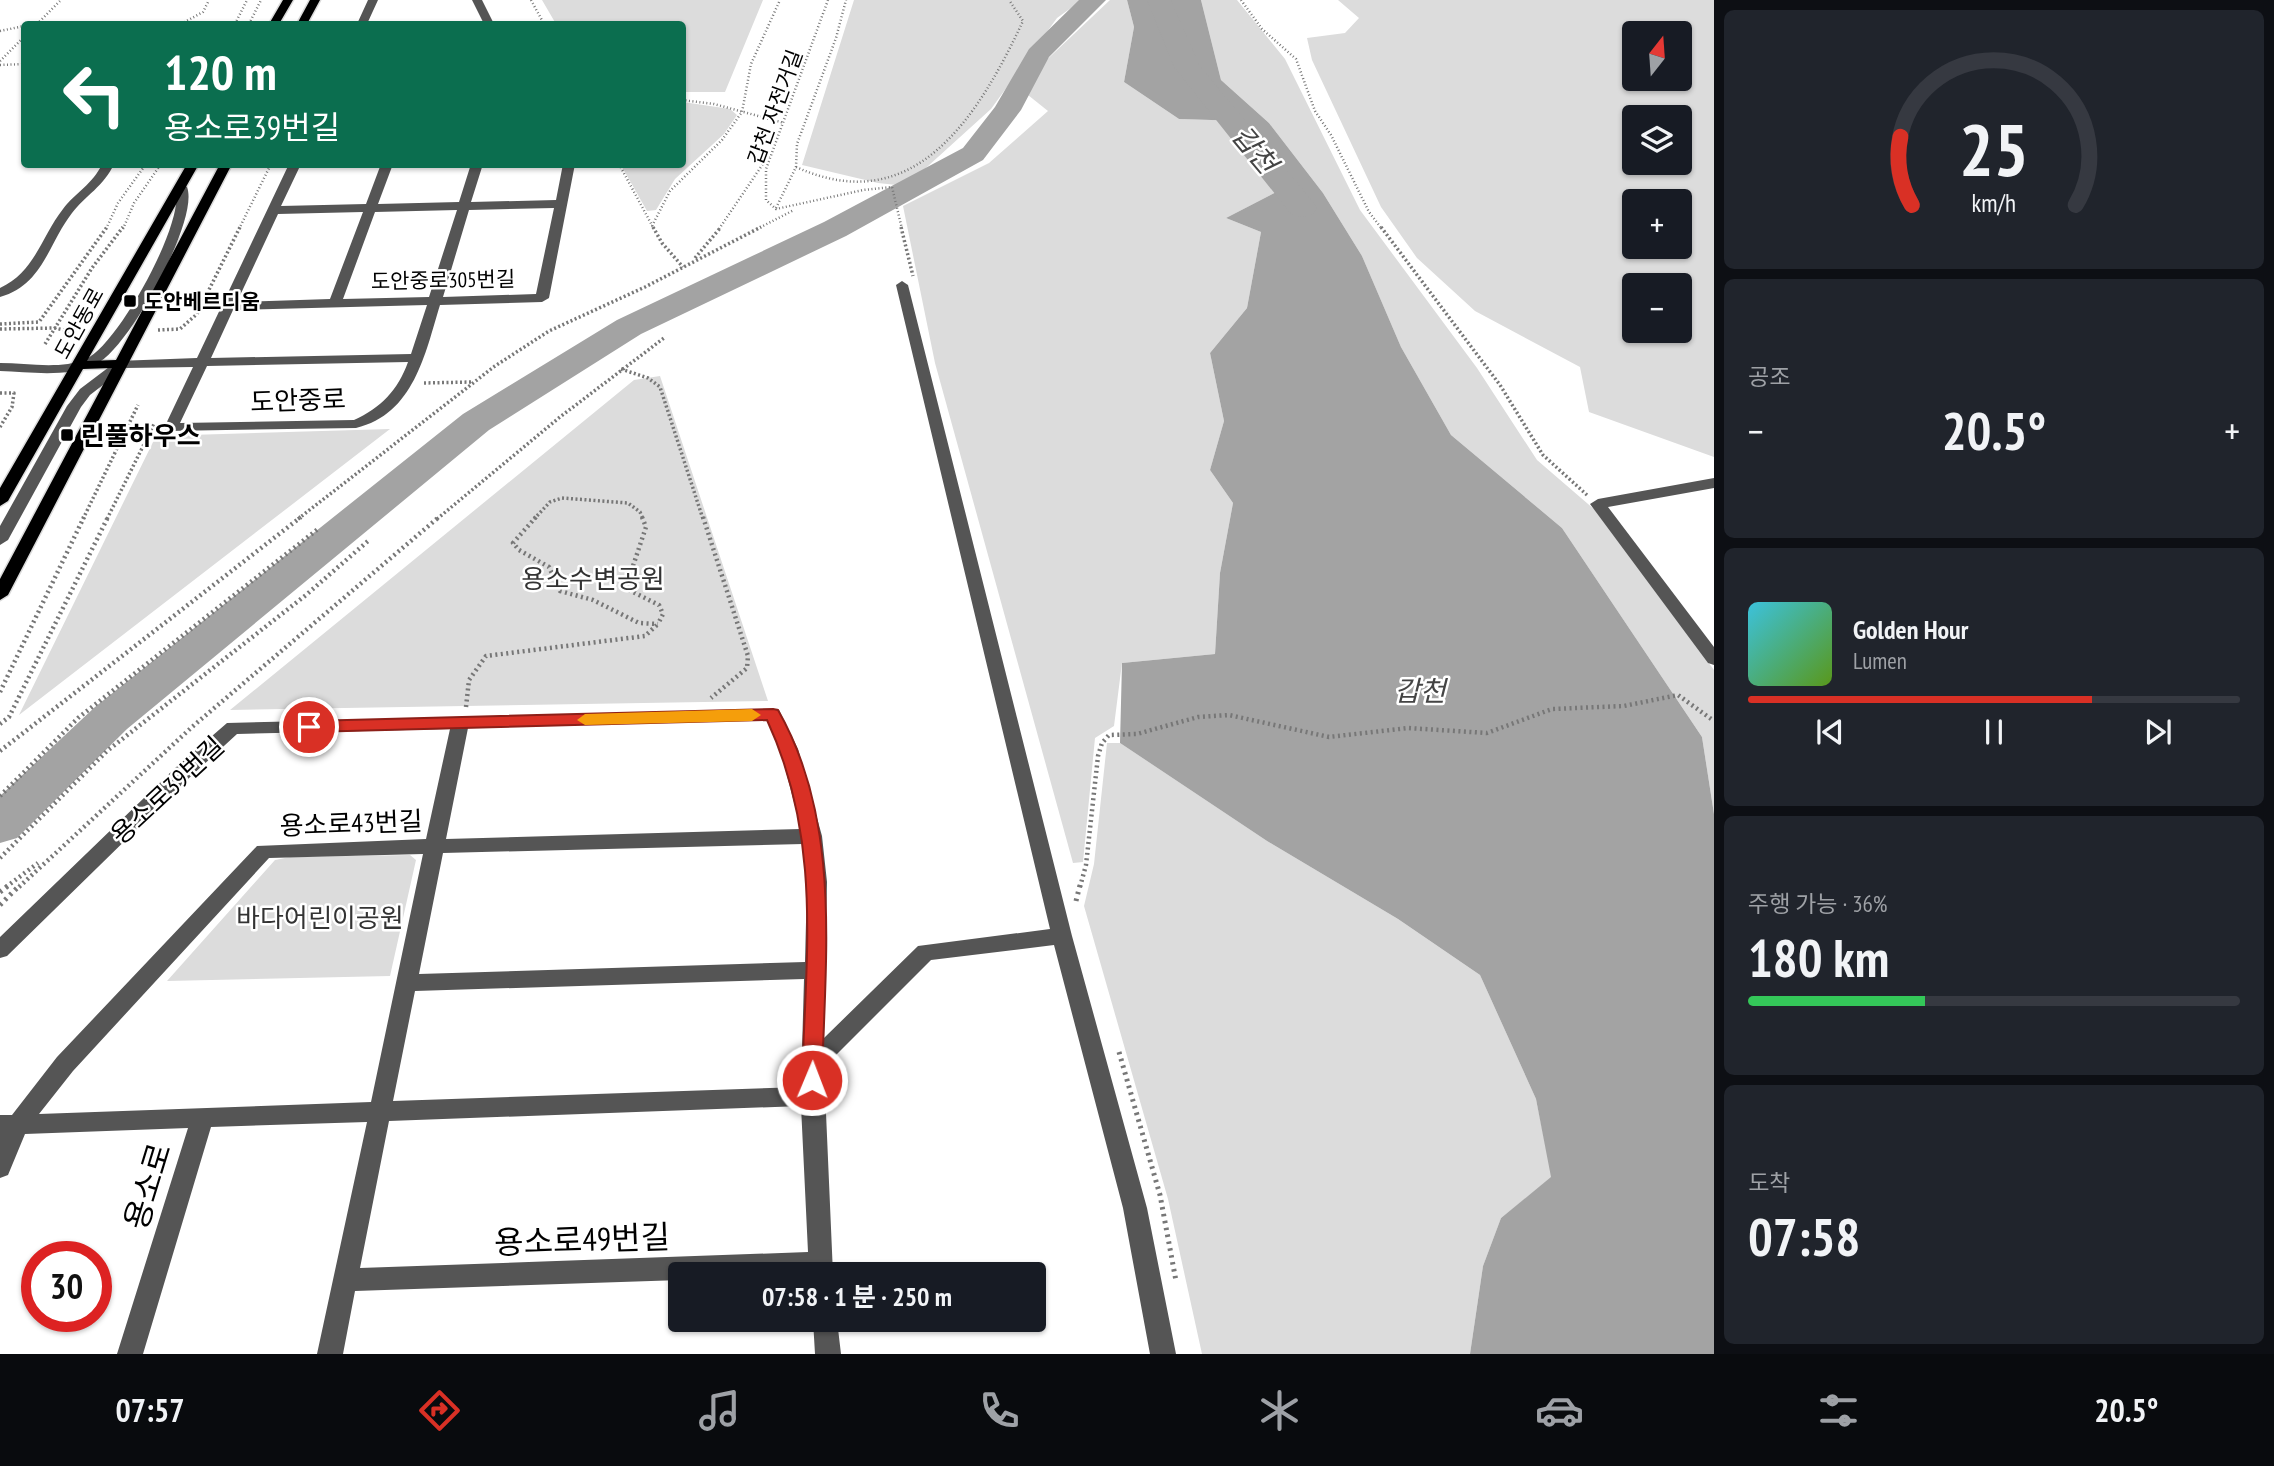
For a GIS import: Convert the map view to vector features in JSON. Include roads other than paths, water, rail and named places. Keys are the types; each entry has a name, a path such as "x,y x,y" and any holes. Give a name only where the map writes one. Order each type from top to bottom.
{"main road":[{"path":"276,21 288,0"},
{"path":"304,21 315,0"},
{"name":"도안동로","path":"0,501 191,168"},
{"path":"0,595 224,168"},
{"name":"도안중로","path":"80,365 122,364"}],"street":[{"path":"363,21 373,0"},
{"path":"477,0 488,21"},
{"path":"0,293 34,272 68,209 90,192 105,168"},
{"path":"202,362 293,168"},
{"name":"도안중로305번길","path":"335,303 386,168"},
{"path":"417,358 476,168"},
{"name":"도안중로305번길","path":"229,306 542,298 568,168"},
{"path":"80,365 101,356 123,331 166,251 185,198 181,187"},
{"path":"274,209 560,204"},
{"path":"902,285 1062,936 1135,1208 1163,1354"},
{"name":"도안중로","path":"122,364 202,362 417,358 409,383 391,404 374,417 356,424 171,428 202,362"},
{"path":"0,540 74,406 85,392 122,364"},
{"name":"도안중로","path":"0,367 80,365"},
{"path":"1714,483 1598,504 1714,659"},
{"name":"용소로39번길","path":"0,950 181,774 233,728 463,715 773,714 789,749 812,836 817,882 812,1096 821,1262"},
{"path":"330,1354 463,715"},
{"name":"용소로43번길","path":"0,1168 9,1125 264,851 812,836"},
{"path":"812,1064 925,953 1062,936"},
{"path":"406,984 814,970"},
{"path":"9,1125 812,1096"},
{"name":"용소로","path":"130,1354 203,1118"},
{"name":"용소로49번길","path":"345,1280 668,1273"},
{"path":"826,1332 828,1354"}],"water":[{"name":"갑천","path":"1127,0 1201,0 1221,80 1269,123 1323,193 1362,256 1401,347 1451,435 1562,528 1702,737 1714,814 1714,1354 1470,1354 1483,1266 1501,1218 1551,1177 1536,1099 1480,975 1398,919 1267,841 1120,743 1122,663 1215,654 1220,573 1233,503 1210,470 1224,421 1210,353 1247,308 1261,232 1226,218 1280,190 1244,121 1179,119 1124,82 1134,27"}],"waterway":[{"path":"0,825 111,718 476,422 629,327 835,229 973,154 1007,110 1038,54 1073,16 1094,0"},
{"name":"갑천","path":"1159,0 1187,67 1302,208"}],"place":[{"name":"도안베르디움","path":"130,301"},
{"name":"린풀하우스","path":"67,435"}],"park label":[{"name":"용소수변공원","path":"593,578"},
{"name":"바다어린이공원","path":"320,917"}]}
